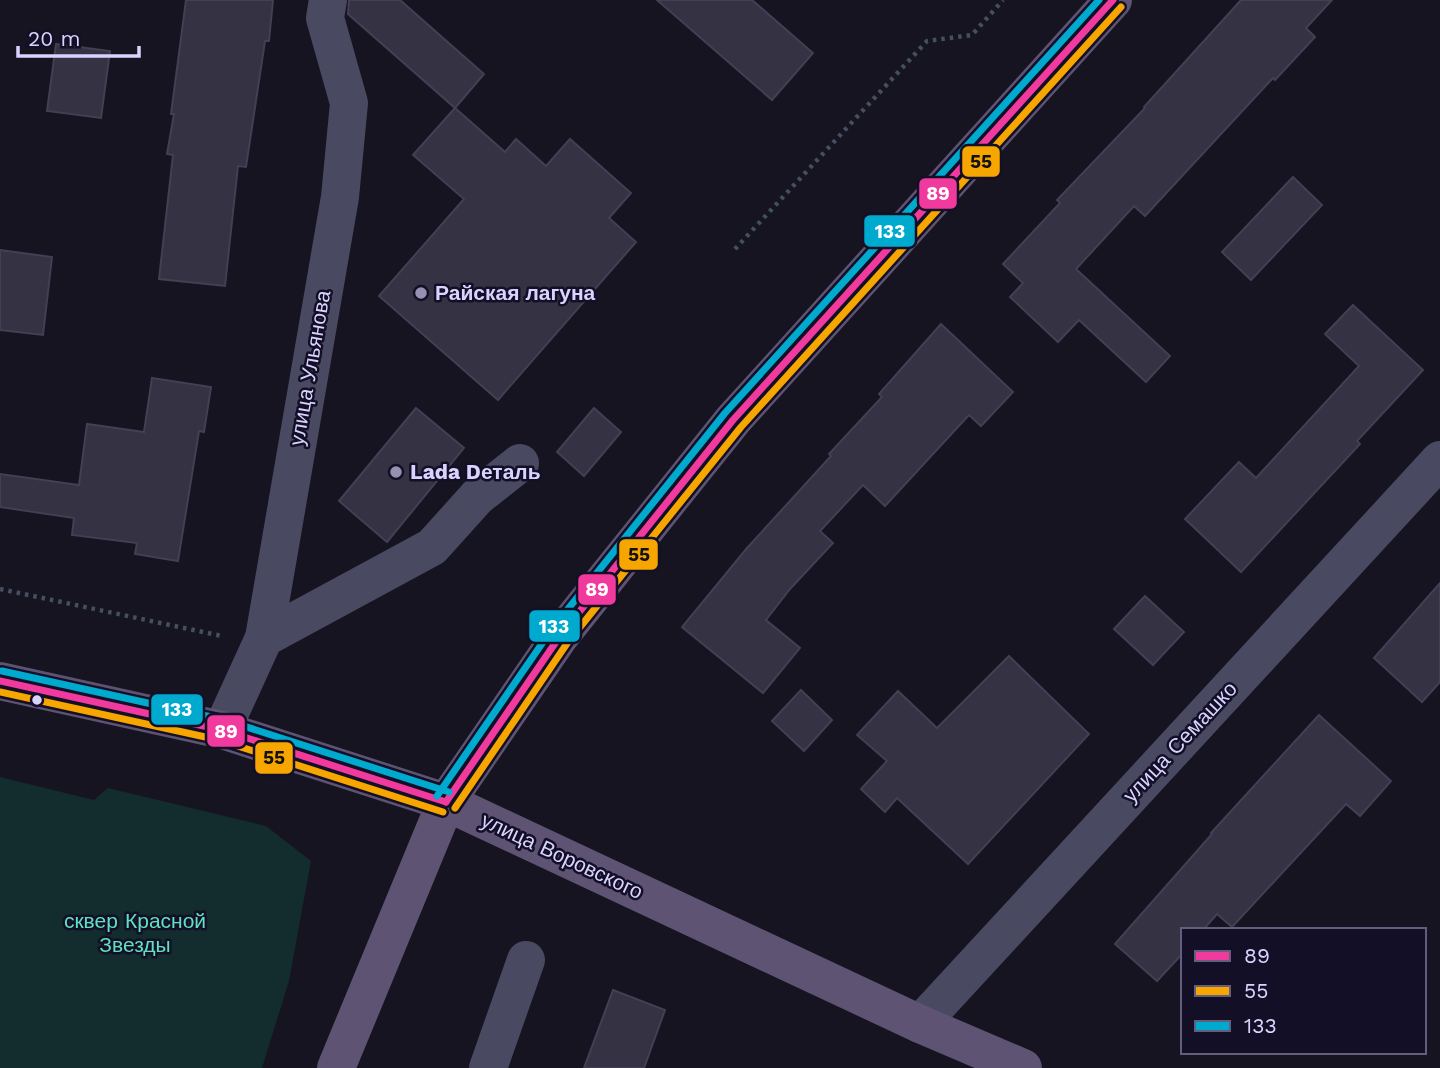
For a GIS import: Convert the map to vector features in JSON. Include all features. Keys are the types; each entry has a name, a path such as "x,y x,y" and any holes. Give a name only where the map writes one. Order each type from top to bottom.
{"main road":[{"path":"336,1068 446,802 560,636 733,420 1113,0"},
{"name":"улица Воровского","path":"0,681 222,730 446,802 920,1024 1023,1068"}],"street":[{"name":"улица Ульянова","path":"222,730 262,641 340,197 349,103 325,18 328,0"},
{"name":"улица Семашко","path":"920,1024 1440,460"},
{"path":"262,641 432,547 477,497 520,463"},
{"path":"488,1068 526,960"}],"path":[{"path":"735,249 927,41 972,35 1003,0"},
{"path":"0,589 262,641"}],"green space":[{"name":"сквер Красной Звезды","path":"0,777 94,800 108,788 266,826 311,861 289,981 262,1068 0,1068"}],"building":[{"path":"186,0 273,0 269,41 265,41 246,167 238,166 225,286 159,279 173,155 167,154"},
{"path":"349,0 400,0 484,74 455,108 348,14"},
{"path":"657,0 752,0 813,53 772,100"},
{"path":"1241,0 1332,0 1306,28 1315,37 1275,80 1273,78 1145,216 1134,206 1076,269 1170,356 1146,382 1079,320 1058,342 1010,297 1023,283 1003,264 1060,203 1057,200 1145,108"},
{"path":"56,44 110,51 101,118 47,111"},
{"path":"455,108 505,152 516,139 546,166 570,139 631,193 609,218 636,242 498,400 379,296 464,199 413,155"},
{"path":"1293,177 1322,205 1251,280 1222,252"},
{"path":"0,250 52,257 43,335 0,330"},
{"path":"1353,305 1423,370 1357,441 1360,444 1241,572 1185,519 1239,462 1256,478 1359,366 1325,334"},
{"path":"941,324 1013,392 981,426 969,415 885,506 863,485 820,531 833,543 790,589 766,620 800,648 763,693 682,627 747,548 882,397 879,394"},
{"path":"152,378 211,387 204,432 199,431 178,561 135,554 137,543 72,535 74,518 0,507 0,474 79,485 87,424 144,432"},
{"path":"416,408 464,448 387,542 339,501"},
{"path":"594,408 621,432 584,476 557,452"},
{"path":"1440,583 1440,682 1422,702 1374,658"},
{"path":"1145,596 1184,632 1153,665 1114,629"},
{"path":"1009,656 1089,734 968,864 897,798 885,812 861,789 887,761 857,735 898,691 937,728"},
{"path":"801,690 832,720 804,751 772,721"},
{"path":"1319,715 1391,781 1360,816 1346,804 1232,927 1217,914 1205,928 1181,928 1181,955 1157,981 1115,944 1211,833"},
{"path":"613,990 665,1010 644,1068 584,1068"}],"transit line":[{"name":"133","path":"437,796 552,629 725,413 1099,0"},
{"name":"89","path":"446,802 560,636 733,420 1113,0"},
{"name":"55","path":"455,808 568,642 741,427 1121,7"},
{"name":"133","path":"2,671 225,720 449,792"},
{"name":"89","path":"0,681 222,730 446,802"},
{"name":"55","path":"0,692 219,740 443,812"}],"place":[{"name":"Райская лагуна","path":"421,293"},
{"name":"Lada Dеталь","path":"396,472"}]}
